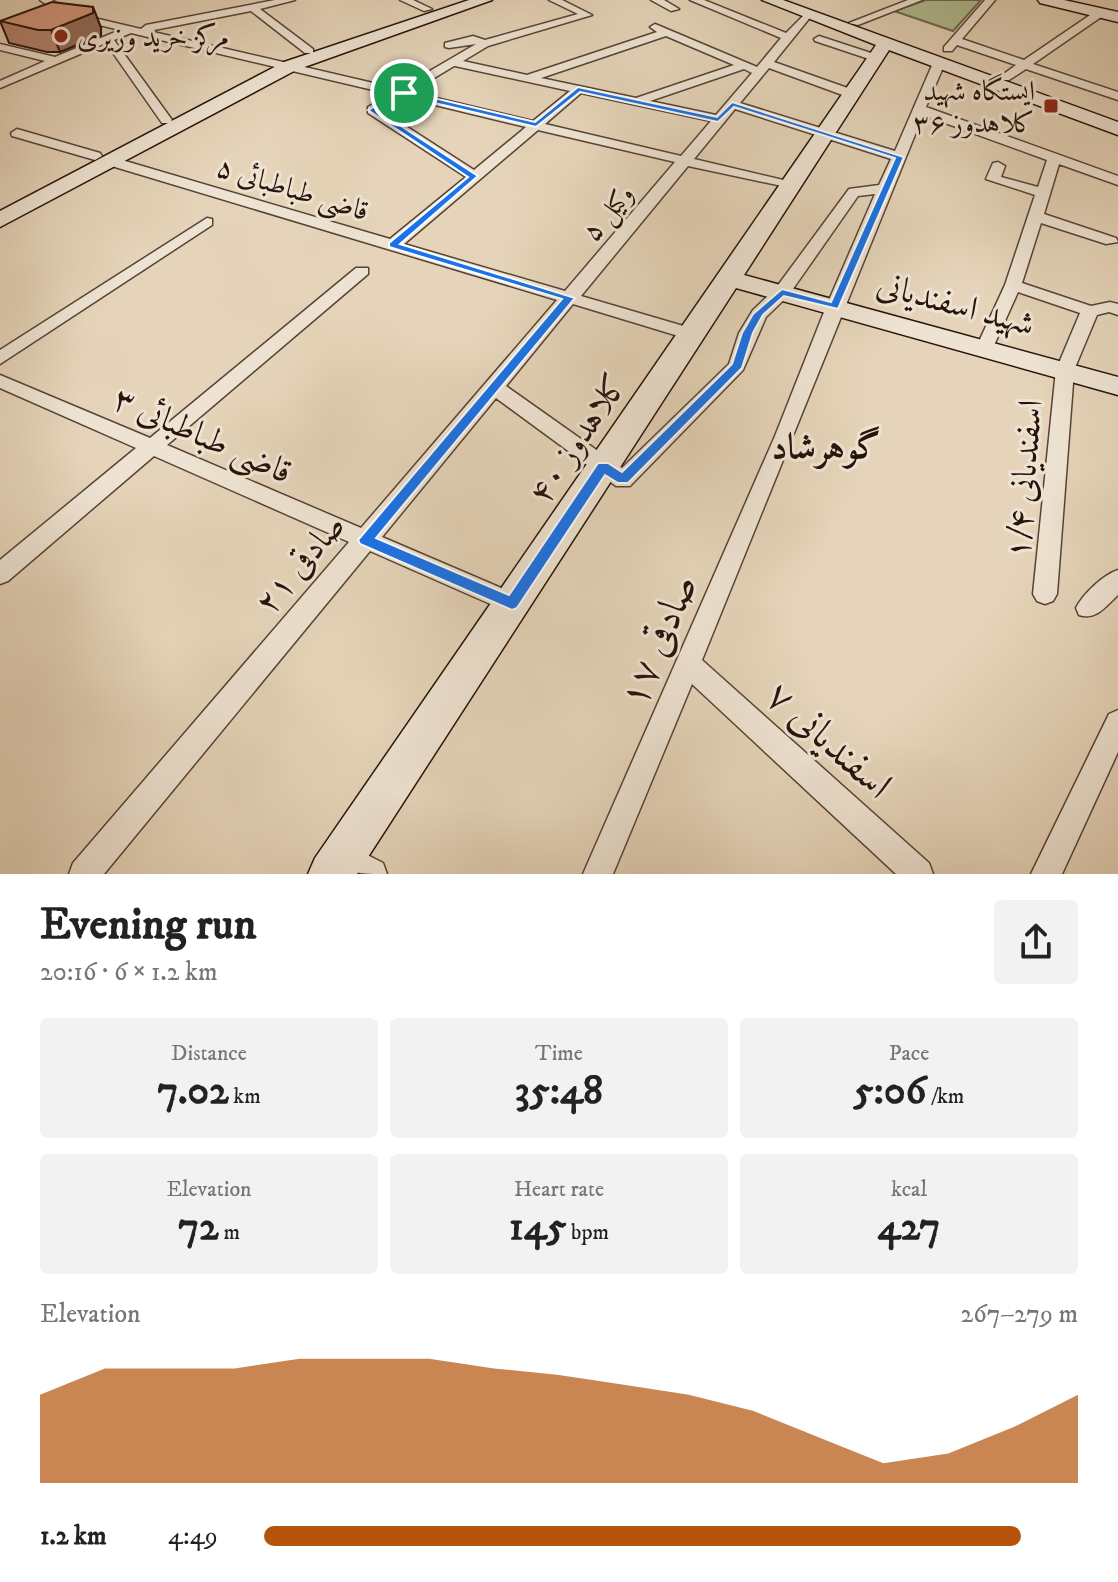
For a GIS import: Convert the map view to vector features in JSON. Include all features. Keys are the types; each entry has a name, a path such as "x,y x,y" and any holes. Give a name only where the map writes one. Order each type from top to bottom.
{"main road":[{"path":"0,207 309,51 458,0"},
{"path":"0,220 166,120 284,64 485,0"},
{"path":"769,0 881,51 941,59 1118,118"},
{"path":"793,0 1118,129"},
{"path":"1045,0 1098,8 1118,17"},
{"name":"کلاهدوز ۴۰","path":"337,866 881,51"},
{"name":"شهید اسفندیانی","path":"729,278 1118,386"}],"street":[{"path":"45,0 66,14 791,186"},
{"path":"0,85 135,29 290,0"},
{"path":"405,0 427,9"},
{"path":"554,0 577,10"},
{"path":"474,176 372,110 484,44 577,10 593,0"},
{"path":"656,0 674,9"},
{"path":"695,0 787,37"},
{"path":"884,0 901,6"},
{"path":"854,23 917,0"},
{"name":"صادقی ۱۷","path":"598,874 785,436 834,307 941,59 990,0"},
{"path":"252,7 309,51"},
{"path":"1005,78 1098,8"},
{"path":"499,27 577,10"},
{"path":"53,19 66,14"},
{"name":"وکيل ۵","path":"569,298 807,15"},
{"path":"647,24 743,66 763,68 852,94"},
{"path":"527,79 666,32"},
{"path":"0,40 13,35"},
{"path":"108,39 166,120"},
{"path":"449,45 473,39 484,44"},
{"path":"819,39 881,51"},
{"path":"956,41 1118,96"},
{"path":"0,47 57,61"},
{"path":"455,63 718,119"},
{"path":"635,102 743,66"},
{"path":"393,245 578,90"},
{"path":"732,104 900,157"},
{"path":"919,109 1055,157 1114,188"},
{"name":"قاضی طباطبائی ۵","path":"17,133 691,334"},
{"path":"985,348 1013,285 1055,157"},
{"path":"998,166 993,179 1043,193"},
{"path":"494,387 623,480 737,366 748,333 759,314 782,292 854,192 886,189"},
{"path":"1035,216 1111,241"},
{"path":"0,358 207,222"},
{"path":"0,574 362,271"},
{"path":"1013,285 1090,311 1110,307 1118,310"},
{"name":"صادقی ۲۱","path":"84,874 569,298"},
{"name":"اسفندیانی ۱/۴","path":"1045,594 1065,370 1090,311"},
{"name":"قاضی طباطبائی ۳","path":"0,381 512,603"},
{"path":"1088,608 1118,580"},
{"name":"اسفندیانی ۷","path":"688,664 918,874"},
{"path":"1046,874 1118,723"},
{"path":"337,866 372,874"}],"green space":[{"path":"926,0 981,0 953,31 894,11"}],"building":[{"path":"52,2 93,7 93,13 51,30 0,21"}],"place":[{"name":"مرکز خرید وزیری","path":"61,36"},
{"name":"ایستگاه شهید کلاهدوز ۳۶","path":"1051,106"}],"district":[{"name":"گوهرشاد","path":"826,445"}],"route":[{"path":"578,90 718,119 732,104 900,157 834,307 782,292 759,314 748,333 737,366 623,480 603,467 512,603 366,540 569,298 393,245 474,176 372,110 404,93 536,125 578,90"}]}
